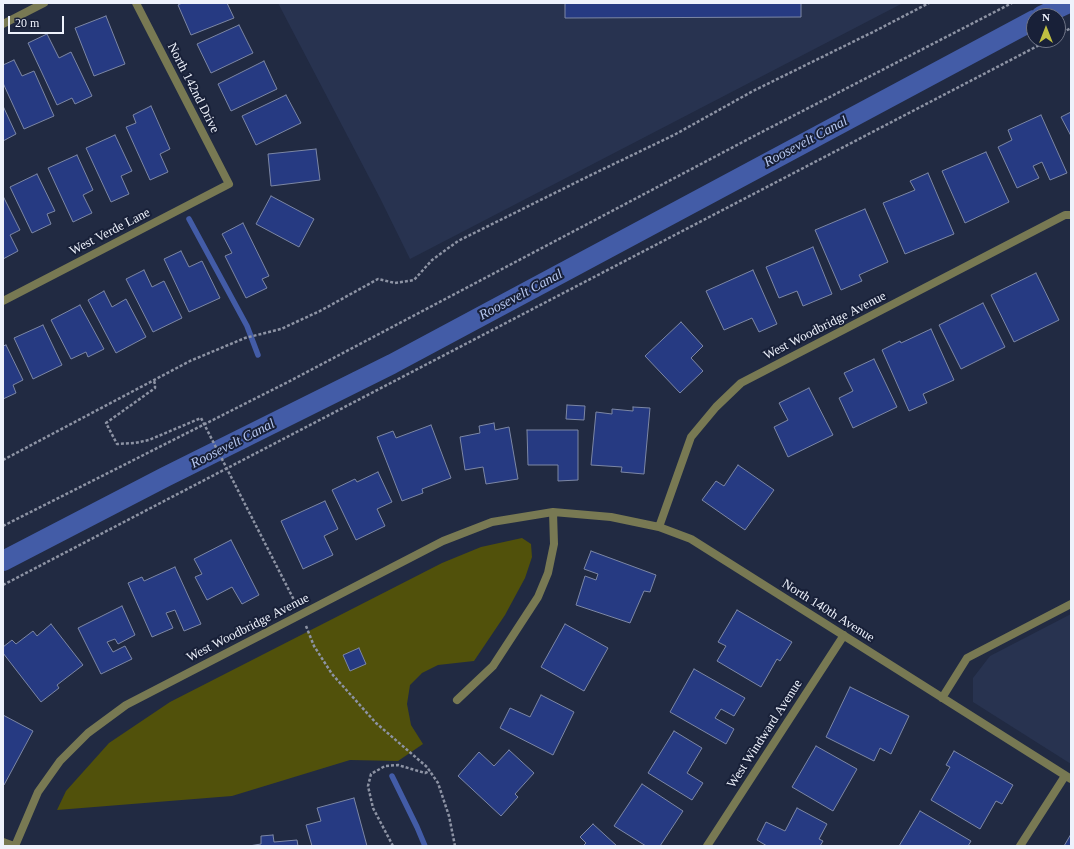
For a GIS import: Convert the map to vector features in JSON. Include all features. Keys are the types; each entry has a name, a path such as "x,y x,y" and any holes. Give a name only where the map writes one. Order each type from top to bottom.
{"street":[{"path":"3,24 44,3"},
{"name":"North 142nd Drive","path":"136,3 229,184"},
{"name":"West Verde Lane","path":"3,301 229,184"},
{"name":"West Woodbridge Avenue","path":"659,527 691,437 716,407 741,383 1065,215 1071,215"},
{"path":"457,700 493,666 538,597 548,573 554,544 553,512"},
{"name":"West Woodbridge Avenue","path":"3,842 14,846 38,792 60,760 88,733 126,705 443,541 492,522 553,512"},
{"name":"North 140th Avenue","path":"553,512 611,517 659,527 691,539 1068,778"},
{"path":"942,698 967,658 1071,604"},
{"name":"West Windward Avenue","path":"707,846 844,635"},
{"path":"1020,846 1068,778"}],"path":[{"path":"3,460 190,361 239,340 281,328 320,311 378,279 395,283 414,280 432,260 458,241 674,135 753,92 929,3"},
{"path":"3,526 309,371 756,135 1012,3"},
{"path":"3,585 1034,48"},
{"path":"154,381 155,388 106,423 117,444 135,444 149,440 201,418 295,603"},
{"path":"306,625 314,646 332,674 376,723 430,771 438,783 449,816 455,846"},
{"path":"392,846 374,808 368,786 371,774 385,766 398,764 425,773 430,771"}],"shaded area":[{"path":"278,3 903,3 410,259 381,200"},
{"path":"522,538 531,544 532,557 525,578 505,615 474,661 438,665 422,673 410,685 407,704 411,725 423,744 398,761 350,760 232,796 57,810 66,791 109,743 170,702 442,563 481,547"},
{"path":"1071,614 1071,764 973,702 973,678 990,656"}],"building":[{"path":"182,3 227,3 234,18 191,35 178,5"},
{"path":"565,3 801,3 801,17 565,18"},
{"path":"106,16 125,64 94,76 75,28"},
{"path":"239,25 253,53 211,73 197,44"},
{"path":"47,34 59,58 71,52 92,96 75,104 72,98 57,105 28,43"},
{"path":"14,60 22,76 34,71 54,116 24,129 3,83 3,65"},
{"path":"264,61 277,89 231,111 218,84"},
{"path":"286,95 301,123 256,145 242,116"},
{"path":"3,106 16,134 3,141"},
{"path":"151,106 170,149 160,154 168,172 150,180 126,127 136,123 133,115"},
{"path":"1071,112 1071,136 1061,117"},
{"path":"1041,115 1067,173 1050,180 1042,162 1033,166 1039,178 1017,188 998,147 1012,140 1008,130"},
{"path":"115,135 132,171 121,176 129,194 111,202 86,148"},
{"path":"316,149 320,180 271,186 268,154"},
{"path":"986,152 1009,202 965,223 942,171"},
{"path":"77,155 93,190 83,195 92,213 73,222 48,168"},
{"path":"928,173 954,234 905,254 883,203 915,190 910,181"},
{"path":"37,174 55,211 47,214 51,224 32,233 10,187"},
{"path":"3,196 20,230 10,235 18,251 3,259"},
{"path":"271,196 314,219 299,247 256,224"},
{"path":"865,209 888,262 859,275 862,281 841,290 815,230"},
{"path":"243,223 269,276 262,279 267,288 246,298 225,256 232,253 222,234"},
{"path":"813,247 832,294 803,306 797,291 779,298 766,267"},
{"path":"181,251 189,267 202,261 220,298 189,312 164,259"},
{"path":"144,270 152,287 164,281 182,318 153,332 126,279"},
{"path":"753,270 777,324 759,332 752,318 724,330 706,291"},
{"path":"1036,273 1059,320 1014,342 991,295"},
{"path":"104,291 112,307 126,299 146,337 116,353 88,300"},
{"path":"983,303 1005,347 961,369 939,325"},
{"path":"80,305 104,349 88,357 86,352 71,359 51,320"},
{"path":"681,322 703,346 691,358 703,371 680,393 645,356"},
{"path":"43,325 62,365 33,379 14,338"},
{"path":"931,329 954,380 923,394 927,403 909,411 882,350"},
{"path":"6,345 23,380 13,385 16,393 3,399 3,346"},
{"path":"874,359 897,407 853,428 839,398 853,391 844,373"},
{"path":"809,388 833,435 788,457 774,427 788,420 779,403"},
{"path":"567,405 585,406 584,420 566,419"},
{"path":"633,407 650,408 644,474 621,472 622,467 591,465 596,412 612,414 612,409 633,411"},
{"path":"494,423 495,430 509,427 518,479 486,484 483,467 465,470 460,437 480,433 479,426"},
{"path":"431,425 451,478 422,489 423,493 402,501 377,437 393,431 396,438"},
{"path":"527,430 578,430 578,480 558,481 558,465 528,465"},
{"path":"738,465 774,490 745,530 702,500 716,481 724,486"},
{"path":"378,472 392,502 377,509 385,526 356,540 332,490 355,479 357,482"},
{"path":"325,501 338,529 324,536 333,555 303,569 281,521"},
{"path":"231,540 259,595 242,604 232,587 207,600 195,577 202,574 194,559"},
{"path":"591,551 656,575 650,592 644,591 630,623 576,605 585,576 596,580 598,574 584,569"},
{"path":"175,567 201,624 184,631 175,610 166,613 173,628 152,637 128,583 142,577 144,581"},
{"path":"122,606 135,635 118,644 115,639 107,642 113,652 125,646 132,659 101,674 78,628"},
{"path":"737,610 792,642 780,661 777,659 761,687 717,661 726,646 718,642"},
{"path":"51,624 83,665 57,685 59,688 41,702 3,653 3,647 12,640 16,644 33,631 37,636"},
{"path":"565,624 608,648 584,691 541,667"},
{"path":"359,648 366,664 350,671 343,655"},
{"path":"694,669 745,698 734,716 721,709 715,718 734,729 726,744 670,712"},
{"path":"850,687 909,716 891,754 880,748 874,761 826,737"},
{"path":"541,695 574,712 553,755 500,728 510,708 530,717"},
{"path":"3,715 33,731 4,785 3,784"},
{"path":"674,731 702,748 687,773 703,783 692,800 648,773"},
{"path":"816,746 857,769 833,811 792,787"},
{"path":"509,750 534,773 515,794 518,797 501,816 458,776 479,752 494,766"},
{"path":"954,751 1013,785 1002,804 996,801 980,829 931,800 950,767 946,765"},
{"path":"642,784 683,811 660,846 646,846 614,826"},
{"path":"354,798 367,846 312,846 306,825 321,821 317,808"},
{"path":"797,808 827,824 819,839 823,841 820,846 767,846 757,840 766,822 785,831"},
{"path":"920,811 971,841 968,846 899,846"},
{"path":"593,824 617,846 583,846 586,843 580,837"},
{"path":"1071,834 1071,846 1064,846"},
{"path":"273,835 274,842 297,840 298,846 249,846 261,844 261,836"}],"waterway":[{"name":"Roosevelt Canal","path":"1058,8 1069,3"},
{"name":"Roosevelt Canal","path":"3,561 165,477 392,364 1026,24"},
{"path":"189,219 247,326 258,355"},
{"path":"392,776 425,846"}]}
